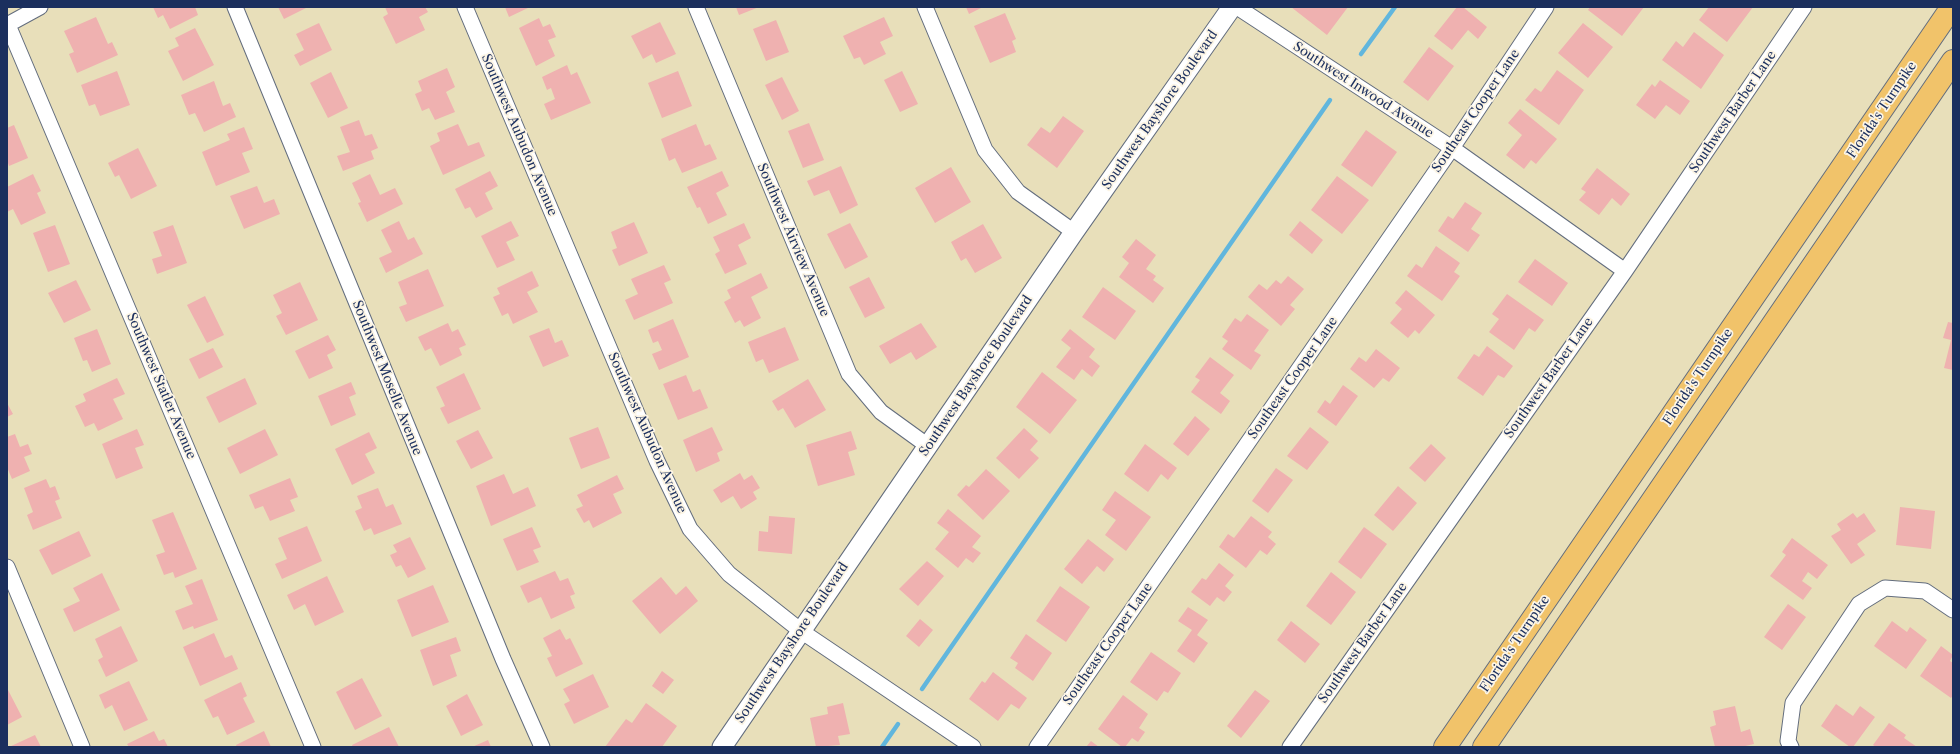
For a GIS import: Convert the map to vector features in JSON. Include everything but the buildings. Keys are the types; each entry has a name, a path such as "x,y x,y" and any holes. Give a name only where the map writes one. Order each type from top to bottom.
{"highway":[{"name":"Florida's Turnpike","path":"1445,747 1952,7"},
{"path":"1484,747 1953,61"}],"street":[{"path":"7,25 40,7"},
{"name":"Southwest Moselle Avenue","path":"234,7 503,659 542,747"},
{"name":"Southwest Aubudon Avenue","path":"465,7 657,461 690,529 729,574 801,631 973,747"},
{"name":"Southwest Airview Avenue","path":"696,7 849,374 881,412 928,446"},
{"path":"925,7 985,150 1018,192 1074,232"},
{"name":"Southwest Bayshore Boulevard","path":"722,747 1074,232 1232,7"},
{"name":"Southwest Inwood Avenue","path":"1236,7 1452,148 1625,271"},
{"name":"Southeast Cooper Lane","path":"1036,747 1452,148 1546,7"},
{"name":"Southwest Barber Lane","path":"1290,747 1625,271 1804,7"},
{"name":"Southwest Statler Avenue","path":"7,25 313,747"},
{"path":"7,567 82,747"},
{"path":"1791,747 1788,741 1793,703 1859,604 1885,588 1926,591 1953,610"}],"waterway":[{"path":"1361,54 1395,7"},
{"path":"922,689 1330,100"},
{"path":"882,747 898,724"}]}
